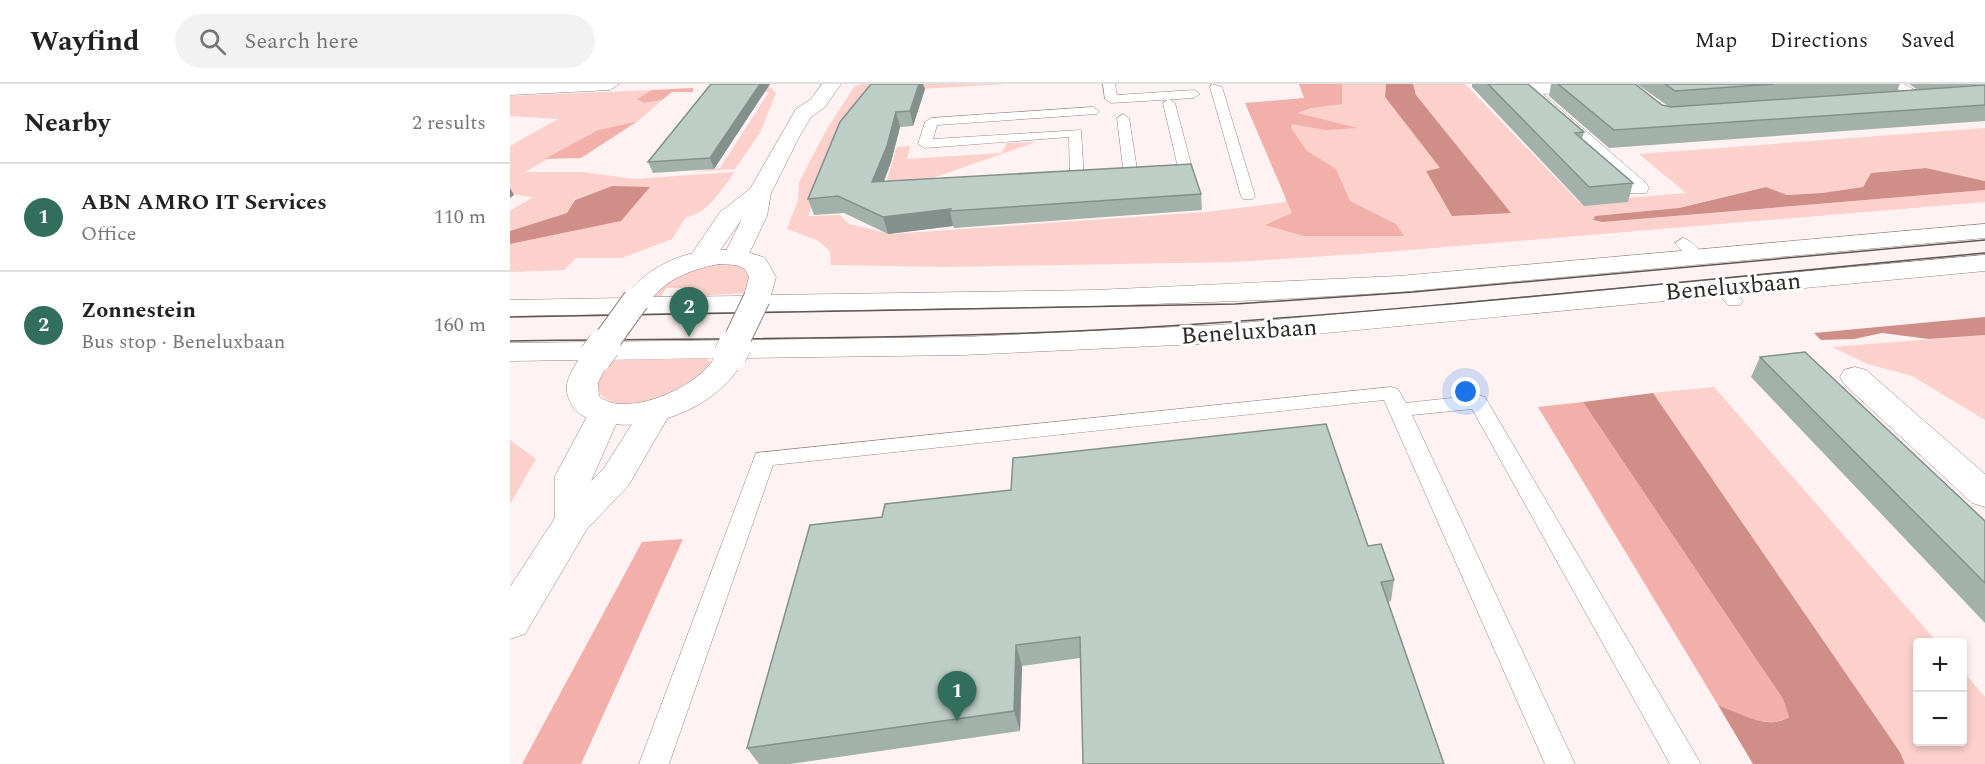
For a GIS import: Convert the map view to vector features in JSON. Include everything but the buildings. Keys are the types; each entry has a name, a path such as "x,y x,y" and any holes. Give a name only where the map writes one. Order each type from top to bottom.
{"street":[{"path":"510,89 610,84"},
{"path":"736,257 755,216 759,193 803,113 818,103 832,84"},
{"path":"1604,84 1527,89 1638,188"},
{"path":"803,113 801,102 805,88"},
{"path":"1890,92 1921,97 1942,96"},
{"path":"702,258 729,217 759,193"},
{"name":"Beneluxbaan","path":"510,308 1096,298 1265,292 1399,284 1985,217"},
{"name":"Beneluxbaan","path":"760,292 801,289 987,287 1250,278 1985,231"},
{"path":"736,257 756,265 762,272 760,292 726,363 710,383 657,409 621,415 591,408 584,398 582,387 591,365 640,293 666,271 702,258 736,257"},
{"name":"Beneluxbaan","path":"726,363 768,366 1098,356 1278,346 1985,263"},
{"name":"Beneluxbaan","path":"510,352 951,346 1219,334 1727,294 1985,279"},
{"path":"510,293 640,293"},
{"path":"510,371 591,365"},
{"path":"1855,377 1985,494"},
{"path":"510,622 574,519 616,477 657,409"},
{"path":"574,519 573,476 605,413"}],"lane":[{"path":"1109,84 1111,99 1154,90 1204,89 1248,196"},
{"path":"1169,103 1186,172"},
{"path":"1077,180 1076,134 925,144 931,122 1093,111"},
{"path":"1123,118 1131,176"},
{"path":"654,764 764,458 1391,393 1560,764"},
{"path":"1399,410 1478,402 1686,764"}],"shaded area":[{"path":"860,84 1006,84 872,92 844,134 808,216 840,215 849,224 891,234 1206,212 1285,202 1291,194 1250,104 1306,99 1302,84 1386,84 1385,97 1441,169 1427,171 1482,216 1416,95 1413,84 1465,84 1579,202 1686,193 1639,154 1985,128 1985,181 1926,168 1871,173 1863,187 1787,195 1765,187 1679,208 1594,221 1985,190 1985,202 1373,253 1235,262 942,267 831,265 830,251 817,240 787,229 798,200 799,182 827,129 854,87"},
{"path":"1299,84 1342,84 1342,104 1311,108 1297,113 1358,128 1325,130 1292,124 1291,128 1307,151 1336,169 1350,201 1396,224 1404,236 1304,236 1265,225 1292,213 1245,103 1304,98"},
{"path":"1386,84 1413,84 1416,95 1511,213 1452,216 1426,171 1440,168 1385,97"},
{"path":"755,87 770,87 776,93 760,133 735,169 691,172 720,168 769,92 727,94"},
{"path":"693,88 693,92 672,92 662,100 644,103 637,99 652,90"},
{"path":"652,90 638,99 644,103 662,100 638,121 598,130 525,172 582,172 634,179 734,172 720,193 701,211 686,217 672,239 622,258 576,258 564,270 510,272 510,244 620,221 612,186 575,199 567,213 510,231 510,211 533,197 510,194 510,146 558,119 510,116 510,96"},
{"path":"638,121 581,158 545,159 598,130"},
{"path":"1036,142 882,196 897,147 910,146 907,159 1002,153 1007,143"},
{"path":"1926,168 1985,181 1985,190 1602,222 1593,220 1595,216 1679,208 1766,187 1787,195 1863,187 1871,173"},
{"path":"612,186 650,187 621,221 510,244 510,231 567,213 575,200"},
{"path":"716,264 739,266 751,274 746,293 678,297 684,288 667,288 660,297 654,297 671,277"},
{"path":"1985,317 1985,335 1929,339 1882,333 1854,339 1821,340 1814,333"},
{"path":"1985,335 1985,420 1912,376 1868,364 1832,347"},
{"path":"709,358 708,361 712,362 690,382 673,392 636,404 619,404 605,398 596,387 607,364 614,360"},
{"path":"1714,387 1934,638 1913,638 1913,746 1967,746 1967,676 1985,697 1985,764 1905,764 1900,752 1653,393"},
{"path":"1653,393 1900,752 1905,764 1753,764 1718,705 1754,719 1772,722 1789,717 1783,699 1583,402"},
{"path":"1583,402 1783,699 1789,717 1781,721 1763,721 1718,705 1538,407"},
{"path":"510,440 536,459 510,504"},
{"path":"683,539 581,764 522,764 642,542"}],"tram line":[{"path":"510,317 1235,304 1413,292 1985,240"},
{"path":"510,341 900,337 1134,328 1453,304 1985,253"}],"place":[{"name":"Zonnestein","path":"689,337"},
{"name":"ABN AMRO IT Services","path":"957,721"}]}
